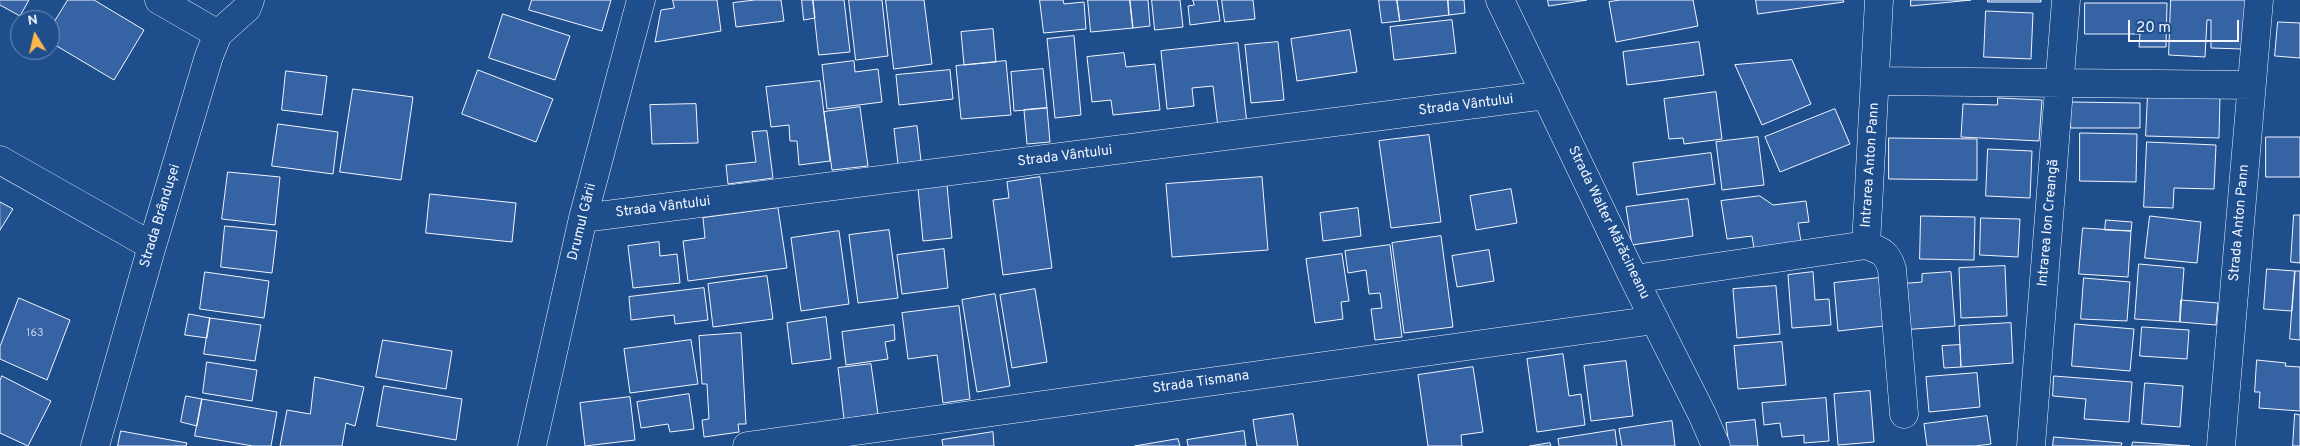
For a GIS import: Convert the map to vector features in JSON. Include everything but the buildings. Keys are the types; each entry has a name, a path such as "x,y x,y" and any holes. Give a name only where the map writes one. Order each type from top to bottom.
{"street":[{"path":"159,0 218,34"},
{"name":"Strada Brândușei","path":"95,446 208,56 218,34 247,8 250,0"},
{"name":"Drumul Gării","path":"532,446 583,218 641,0"},
{"name":"Strada Walter Mărăcineanu","path":"1500,0 1716,446"},
{"name":"Intrarea Anton Pann","path":"1634,279 1866,245 1877,81 1879,0"},
{"name":"Intrarea Ion Creangă","path":"2031,446 2066,0"},
{"name":"Strada Anton Pann","path":"2221,446 2259,0"},
{"path":"1877,81 2251,85"},
{"name":"Strada Vântului","path":"583,218 1546,96"},
{"path":"0,160 152,246"},
{"path":"1866,245 1879,249 1888,257 1892,269 1904,414"},
{"name":"Strada Tismana","path":"747,446 1655,320"}]}
